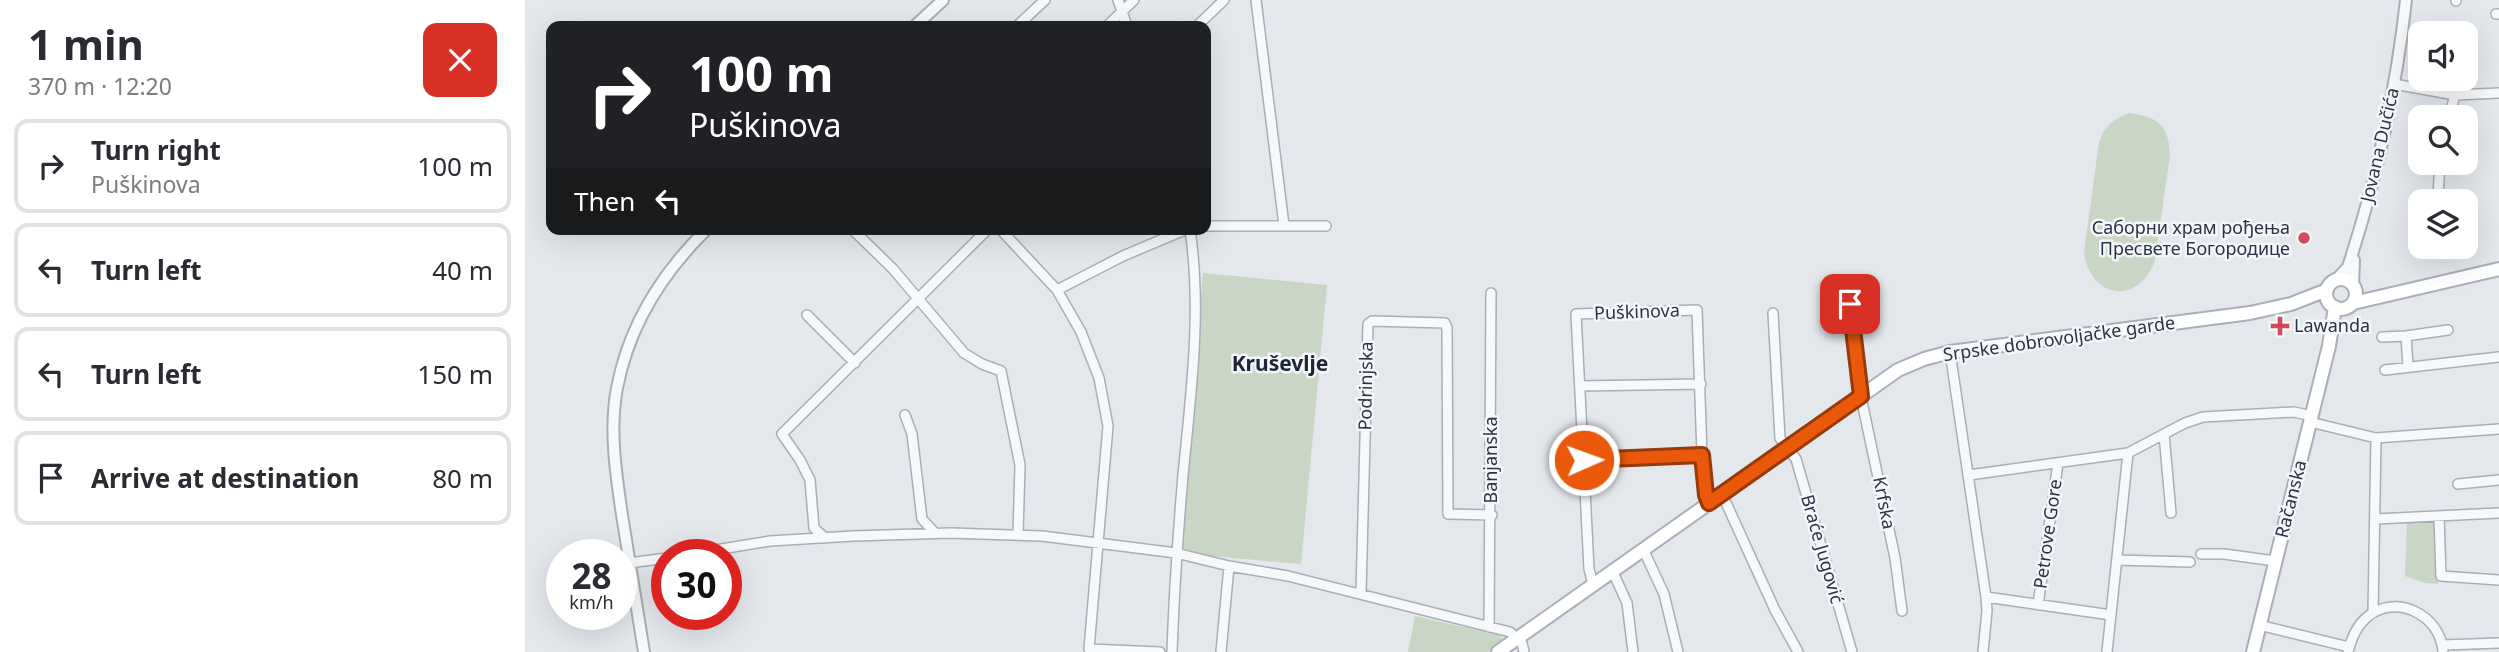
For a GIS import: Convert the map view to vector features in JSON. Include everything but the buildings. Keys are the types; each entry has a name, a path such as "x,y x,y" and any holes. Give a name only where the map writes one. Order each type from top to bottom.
{"main road":[{"path":"2291,304 2341,305 2499,271"},
{"path":"2291,304 2331,285 2348,281 2354,287 2388,294"},
{"path":"2331,285 2341,305"},
{"name":"Račanska","path":"2253,652 2329,346 2341,305 2354,287"},
{"name":"Srpske dobrovoljačke garde","path":"1498,652 1898,370 1950,352 2250,313 2291,304"}],"street":[{"path":"920,21 943,0"},
{"path":"1022,21 1045,0"},
{"path":"1118,0 1125,21"},
{"path":"1112,21 1134,0"},
{"path":"1201,21 1224,0"},
{"path":"1256,0 1284,225"},
{"name":"Jovana Dučića","path":"2355,246 2381,150 2406,0"},
{"path":"2394,84 2455,94 2499,93"},
{"path":"2452,105 2455,94"},
{"path":"1211,226 1326,226"},
{"path":"625,539 615,465 613,415 616,389 623,362 649,298 681,256 701,235"},
{"path":"858,235 893,269 964,353 1001,371 1020,465 1018,535"},
{"path":"809,539 814,528 810,480 782,434 983,235"},
{"path":"1006,235 1057,290 1081,332 1099,378 1108,426 1089,650 1160,652"},
{"path":"1057,290 1123,256 1174,235"},
{"path":"1172,652 1176,553 1197,298 1196,268 1189,235"},
{"path":"2331,285 2348,267 2355,246"},
{"path":"2354,287 2355,246"},
{"name":"Krfska","path":"1848,283 1857,378 1895,558 1902,611"},
{"name":"Banjanska","path":"1489,627 1492,515 1491,293"},
{"name":"Puškinova","path":"1593,584 1589,569 1576,314 1697,310 1702,455 1709,503"},
{"name":"Braće Jugović","path":"1773,313 1780,438 1796,459 1852,652"},
{"path":"807,315 855,363"},
{"name":"Podrinjska","path":"1361,593 1368,324 1372,321 1445,323 1448,514 1492,515"},
{"path":"2382,337 2448,330"},
{"path":"2406,336 2408,367"},
{"path":"1950,352 1986,597 1983,652"},
{"path":"2385,370 2499,357"},
{"path":"1580,386 1701,384"},
{"name":"Petrove Gore","path":"1969,475 2128,453 2203,417 2294,412 2376,438 2499,429"},
{"path":"905,415 912,434 922,519 935,533"},
{"path":"2164,434 2171,513"},
{"path":"2373,613 2376,438"},
{"path":"2107,652 2128,453"},
{"path":"1584,460 1702,455"},
{"name":"Petrove Gore","path":"2038,605 2058,463"},
{"path":"2458,484 2499,481"},
{"path":"1722,494 1775,610 1798,652"},
{"path":"2375,519 2499,513"},
{"path":"2439,516 2441,576 2499,580"},
{"path":"910,534 922,519"},
{"path":"814,528 825,538"},
{"path":"742,546 771,541 935,533 1018,535 1176,553 1361,593 1510,632 1518,637 1524,652"},
{"path":"1643,548 1664,594 1678,652"},
{"path":"2201,554 2224,554 2275,561"},
{"path":"2117,560 2190,562"},
{"path":"1221,652 1229,566"},
{"path":"1612,570 1627,603 1633,652"},
{"path":"1986,597 2111,615"},
{"path":"2259,625 2349,650 2357,627 2373,613 2383,608 2400,607 2412,609 2432,623 2443,649 2499,643"},
{"path":"637,608 645,652"}],"green space":[{"path":"2129,113 2147,117 2160,124 2167,136 2170,155 2155,260 2148,275 2139,284 2128,290 2117,291 2106,288 2096,280 2088,269 2084,253 2099,142 2110,124"},
{"path":"1203,273 1327,285 1301,564 1177,553"},
{"path":"2429,520 2436,524 2438,584 2405,576 2407,521"},
{"path":"1415,616 1499,635 1505,641 1488,652 1408,652"}],"place":[{"name":"Саборни храм рођења Пресвете Богородице","path":"2304,238"},
{"name":"Lawanda","path":"2280,326"}],"district":[{"name":"Kruševlje","path":"1280,364"}],"route":[{"path":"1584,460 1702,455 1709,503 1861,396 1850,304"}]}
